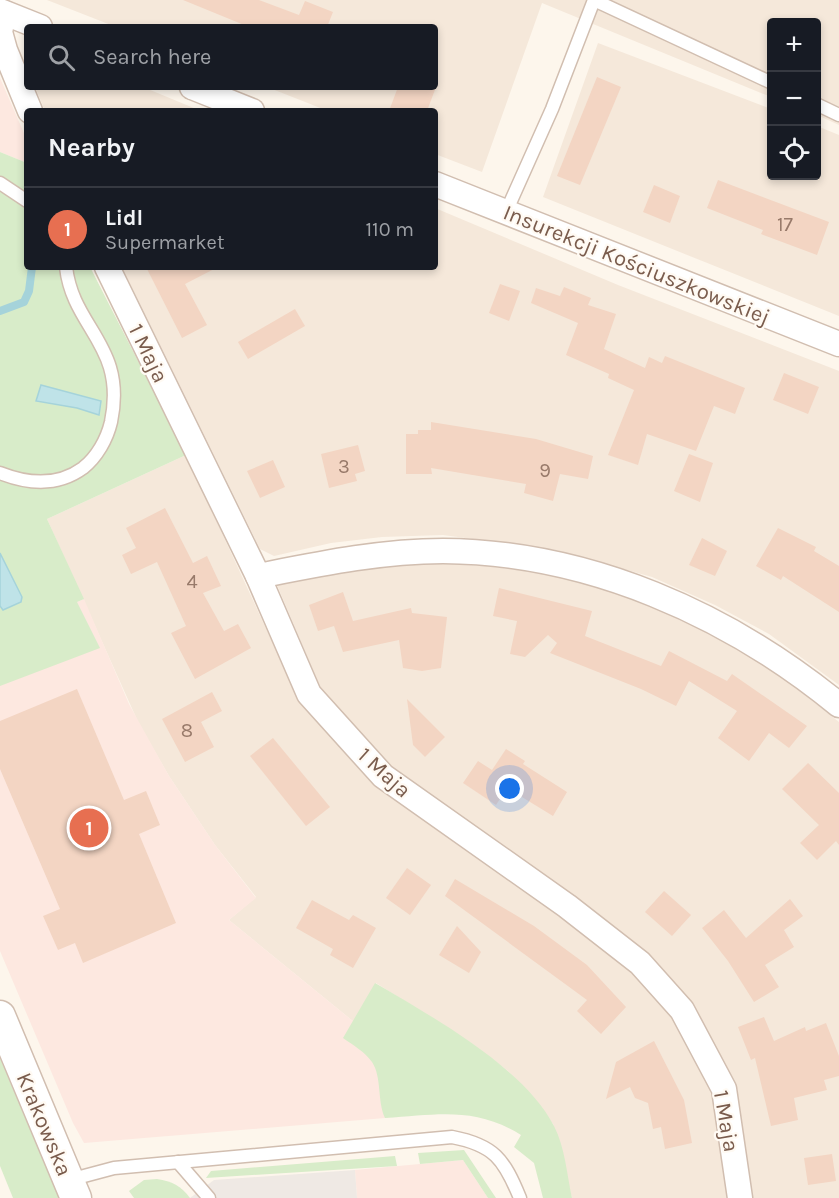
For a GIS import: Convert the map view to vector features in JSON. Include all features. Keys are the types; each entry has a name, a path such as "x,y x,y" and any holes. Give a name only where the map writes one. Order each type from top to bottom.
{"street":[{"path":"29,108 5,50 0,32 2,12 32,24"},
{"path":"200,90 244,108"},
{"name":"Insurekcji Kościuszkowskiej","path":"438,185 839,344"},
{"name":"1 Maja","path":"108,270 258,576 309,694 383,776 604,934 640,963 682,1010 724,1089 740,1198"},
{"path":"258,576 336,561 443,551 554,562 612,578 686,609 762,648 839,705"},
{"name":"Krakowska","path":"0,1016 73,1189"}],"lane":[{"path":"506,212 552,109 594,0 767,81"},
{"path":"821,106 839,115"},
{"path":"0,183 24,199"},
{"path":"0,473 17,480 42,483 64,479 91,462 109,428 116,388 111,367 103,346 72,292 67,270"},
{"path":"73,1189 114,1168 452,1137 479,1142 495,1154 513,1180 520,1198"},
{"path":"178,1162 209,1198"}],"shaded area":[{"path":"47,0 839,0 839,125 821,117 821,18 767,18 767,95 542,3 482,172 438,155 438,108 320,108 275,90 438,90 438,24 108,24"},
{"path":"598,43 767,107 767,180 821,180 821,128 839,135 839,316 543,197"},
{"path":"0,78 24,133 24,162 0,152"},
{"path":"36,90 150,90 194,108 44,108"},
{"path":"438,209 618,285 839,371 839,685 769,634 715,605 652,577 556,550 443,535 382,537 331,543 274,556 260,549 123,270 438,270"},
{"path":"186,455 299,700 428,820 630,967 679,1024 711,1083 729,1198 572,1198 553,1124 508,1071 471,1043 376,983 354,1022 229,920 256,897 215,845 169,776 139,724 47,519"},
{"path":"416,563 486,566 555,575 614,590 688,622 759,659 839,722 839,1198 752,1198 737,1087 690,1000 650,955 571,894 390,767 321,689 277,585 350,570"},
{"path":"84,599 129,704 169,776 215,845 256,898 229,920 354,1022 375,983 471,1043 508,1071 524,1089 385,1118 84,1143 73,1123 0,951 0,634"},
{"path":"463,1160 488,1198 357,1198 355,1170"},
{"path":"355,1170 357,1198 190,1198 214,1180"}],"green space":[{"path":"0,152 24,162 24,270 92,270 186,455 47,519 84,599 77,602 100,648 0,686"},
{"path":"375,983 448,1027 521,1083 540,1104 558,1134 572,1198 543,1198 534,1163 514,1147 521,1135 504,1126 471,1116 455,1114 385,1118 377,1075 372,1062 343,1038"},
{"path":"0,1058 59,1198 13,1198 0,1166"},
{"path":"464,1150 496,1198 488,1198 463,1160 420,1164 418,1153"},
{"path":"395,1156 397,1166 206,1178 211,1171"},
{"path":"157,1179 176,1185 190,1198 134,1198 129,1191 144,1180"}],"water":[{"path":"41,385 101,401 99,415 77,408 36,401"},
{"path":"0,553 22,597 21,602 3,610 0,606"}],"building":[{"path":"183,0 259,0 299,15 305,1 333,12 328,24 242,24"},
{"path":"597,77 621,87 580,185 557,176"},
{"path":"397,90 435,90 428,108 390,108"},
{"path":"718,180 829,222 817,255 761,234 763,230 707,208"},
{"path":"654,185 680,196 670,223 643,212"},
{"path":"148,270 212,270 185,284 207,325 182,338"},
{"path":"500,284 520,291 509,321 489,313"},
{"path":"564,287 591,298 588,305 616,314 604,349 645,368 649,357 662,363 665,356 745,388 735,414 714,406 696,451 647,434 638,465 608,455 634,390 608,378 609,374 566,355 578,323 531,303 536,288 560,296"},
{"path":"295,309 305,326 248,359 238,342"},
{"path":"784,373 819,387 808,414 773,400"},
{"path":"431,422 536,439 593,456 588,479 560,474 553,501 524,493 526,484 431,468 432,474 406,474 406,434 418,434 418,430 431,430"},
{"path":"358,445 365,471 355,474 357,481 329,488 321,454"},
{"path":"689,454 713,463 700,502 674,491"},
{"path":"273,460 285,487 260,498 247,471"},
{"path":"165,508 193,563 207,556 221,586 203,593 224,631 238,624 251,648 195,679 171,633 186,626 157,562 131,574 122,555 136,548 126,528"},
{"path":"778,528 816,547 814,551 839,566 839,612 783,576 781,580 756,566"},
{"path":"702,538 727,551 715,576 689,565"},
{"path":"499,588 592,611 585,636 661,666 669,651 727,681 732,674 807,726 789,748 769,733 749,761 718,738 737,711 689,681 676,706 641,689 550,653 557,643 548,635 525,657 510,654 517,621 493,616"},
{"path":"343,592 353,621 411,608 412,613 447,617 441,668 422,671 403,668 399,640 343,652 334,626 318,631 309,605"},
{"path":"77,689 124,800 146,791 160,825 139,834 176,923 83,963 75,943 58,950 43,916 60,909 0,769 0,721"},
{"path":"212,692 222,711 201,722 214,747 185,762 162,719"},
{"path":"407,699 445,737 425,757 413,745"},
{"path":"273,738 330,807 306,826 250,756"},
{"path":"506,749 525,761 523,764 567,792 553,816 507,788 496,805 463,783 478,761 492,770"},
{"path":"808,763 839,793 839,845 836,841 817,860 800,843 819,825 782,789"},
{"path":"407,868 431,885 410,915 386,898"},
{"path":"455,879 534,926 587,965 626,1007 601,1034 577,1011 587,1000 445,896"},
{"path":"664,891 691,915 672,936 645,912"},
{"path":"790,899 803,916 784,930 794,947 765,965 779,987 754,1002 728,961 702,928 724,910 746,938"},
{"path":"312,900 349,920 353,915 376,928 353,968 330,955 333,949 296,928"},
{"path":"457,926 481,952 469,973 439,955"},
{"path":"764,1017 774,1041 805,1027 806,1031 826,1023 839,1056 839,1076 824,1080 827,1090 794,1098 798,1120 771,1126 755,1058 751,1060 738,1027"},
{"path":"654,1041 684,1100 692,1143 665,1149 661,1127 653,1129 648,1103 635,1098 630,1087 606,1099 616,1062"},
{"path":"832,1154 836,1181 808,1185 804,1158"}],"waterway":[{"path":"0,311 24,302 29,291 32,270"}],"place":[{"name":"Lidl","path":"89,828"}]}
